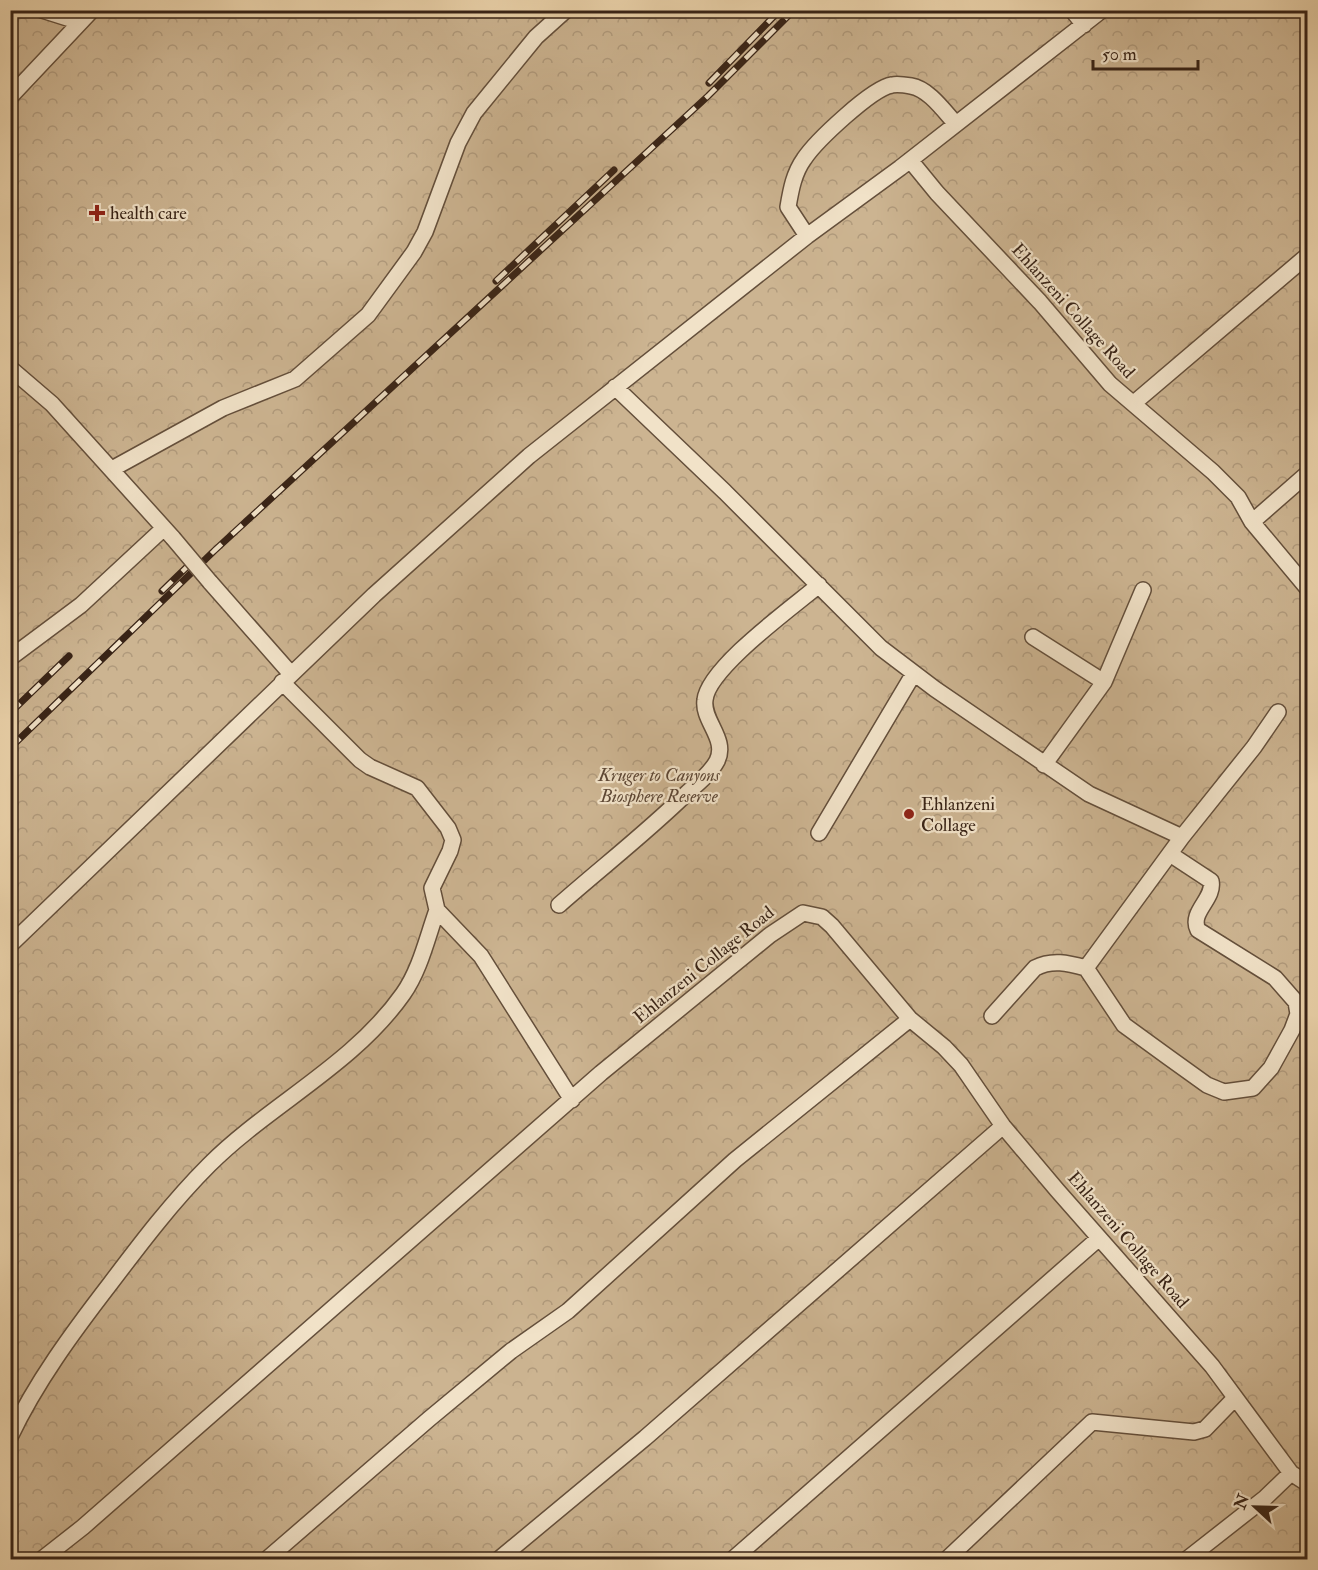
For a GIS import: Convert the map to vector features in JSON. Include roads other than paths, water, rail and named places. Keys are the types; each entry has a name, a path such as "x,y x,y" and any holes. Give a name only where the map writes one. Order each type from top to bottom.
{"street":[{"path":"42,10 80,22"},
{"path":"10,98 92,10"},
{"path":"112,469 223,408 295,379 368,315 414,252 458,143 474,113 536,37 567,10"},
{"path":"1072,10 1084,25"},
{"path":"10,945 287,678 499,483 615,387 807,236 910,160 1102,10"},
{"path":"807,236 788,207 792,184 803,159 823,135 853,109 890,85 913,86 934,100 956,124"},
{"name":"Ehlanzeni Collage Road","path":"910,160 937,193 1040,302 1110,384 1213,472 1238,497 1252,522 1308,589"},
{"path":"1134,403 1308,255"},
{"path":"10,368 52,404 112,469 210,582 287,678 360,760 370,767 417,788 448,828 453,840 432,888 436,910 415,974 403,995 370,1033 210,1164 183,1192 152,1228 76,1328 10,1437"},
{"path":"615,387 881,648 1044,765 1089,794 1182,837"},
{"path":"1252,522 1308,472"},
{"path":"10,658 81,605 168,533"},
{"path":"559,904 670,810 709,772 720,754 718,741 705,712 705,699 709,688 726,664 819,585"},
{"path":"1044,765 1104,681 1143,590"},
{"path":"1034,637 1104,681"},
{"path":"819,833 914,673"},
{"path":"1086,968 1278,712"},
{"path":"992,1016 1035,968 1043,963 1056,962 1086,968 1124,1025 1207,1084 1224,1092 1253,1088 1271,1068 1292,1030 1298,1014 1296,1002 1275,978 1198,930 1196,918 1210,892 1211,881 1170,854"},
{"path":"41,1560 92,1519 572,1100 481,956 436,910"},
{"name":"Ehlanzeni Collage Road","path":"572,1100 601,1073 770,935 803,913 813,913 822,917 910,1019 944,1047 961,1065 1004,1126 1098,1239 1212,1366 1291,1473 1308,1484"},
{"path":"267,1560 438,1411 511,1352 568,1311 735,1160 910,1019"},
{"path":"498,1560 645,1438 1004,1126"},
{"path":"732,1560 1098,1239"},
{"path":"946,1560 1092,1422 1194,1432 1205,1429 1235,1398"},
{"path":"1186,1560 1257,1504 1291,1473"}],"railway":[{"path":"709,83 780,10"},
{"path":"10,748 214,551 708,96 794,10"},
{"path":"496,281 614,170"},
{"path":"162,591 194,560"},
{"path":"10,713 69,656"}],"place":[{"name":"health care","path":"97,213"},
{"name":"Ehlanzeni Collage","path":"909,814"}],"park label":[{"name":"Kruger to Canyons Biosphere Reserve","path":"659,785"}]}
